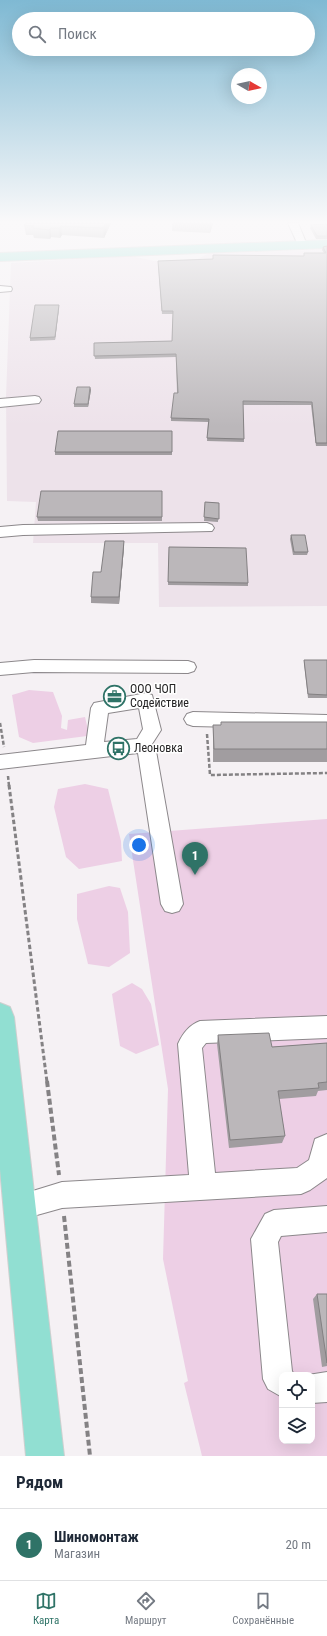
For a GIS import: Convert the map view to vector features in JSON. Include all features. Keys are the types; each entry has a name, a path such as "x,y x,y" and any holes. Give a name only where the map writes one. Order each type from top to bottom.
{"main road":[{"path":"0,1018 45,1456"}],"lane":[{"path":"0,403 35,400"},
{"path":"0,532 24,530 207,528"},
{"path":"0,669 34,666 188,667"},
{"path":"3,761 94,752 142,745 152,730 146,700 100,708 94,752"},
{"path":"200,723 327,722"},
{"path":"142,745 147,751 172,904"},
{"path":"203,1187 190,1044 200,1032 327,1027"},
{"path":"19,1207 62,1195 301,1181 320,1168 324,1148 327,1148"},
{"path":"279,1380 264,1239 274,1223 327,1218"},
{"path":"315,1388 327,1387"}],"path":[{"path":"0,723 3,761 62,1195 90,1456"},
{"path":"200,723 210,776 327,774"}],"shaded area":[{"path":"10,291 327,291 327,606 159,607 158,543 33,543 36,502 7,501 6,397"},
{"path":"29,690 53,692 62,716 61,728 67,730 68,720 85,717 88,730 87,736 33,743 19,737 12,695"},
{"path":"85,784 108,789 121,841 122,861 79,869 66,857 54,807 58,789"},
{"path":"327,819 327,1456 202,1456 184,1383 188,1381 163,1259 168,1089 129,834"},
{"path":"109,886 120,888 128,912 130,953 109,967 88,964 77,919 77,894"},
{"path":"132,983 142,989 151,1004 159,1045 136,1054 120,1046 112,994"}],"building":[{"path":"160,291 327,291 327,443 316,443 312,402 243,401 244,439 207,438 209,419 171,418 174,393 178,393 176,354 94,356 94,343 172,341 173,311 162,311"},
{"path":"35,305 59,305 55,337 30,338"},
{"path":"77,387 90,387 88,404 74,404"},
{"path":"58,431 172,431 172,452 55,452"},
{"path":"41,491 162,491 162,517 37,517"},
{"path":"205,502 219,503 219,519 204,517"},
{"path":"291,535 305,535 308,552 294,552"},
{"path":"105,541 124,541 119,597 91,597 93,572 101,572"},
{"path":"169,547 246,548 248,583 168,582"},
{"path":"304,660 327,660 327,695 308,694"},
{"path":"221,722 327,722 327,749 214,749 213,725 221,725"},
{"path":"269,1033 272,1047 327,1043 327,1082 318,1083 319,1088 278,1091 285,1136 230,1140 218,1035"},
{"path":"317,1294 327,1294 327,1363"}],"place":[{"name":"ООО ЧОП Содействие","path":"115,696"},
{"name":"Леоновка","path":"118,748"},
{"name":"Шиномонтаж","path":"195,875"}]}
